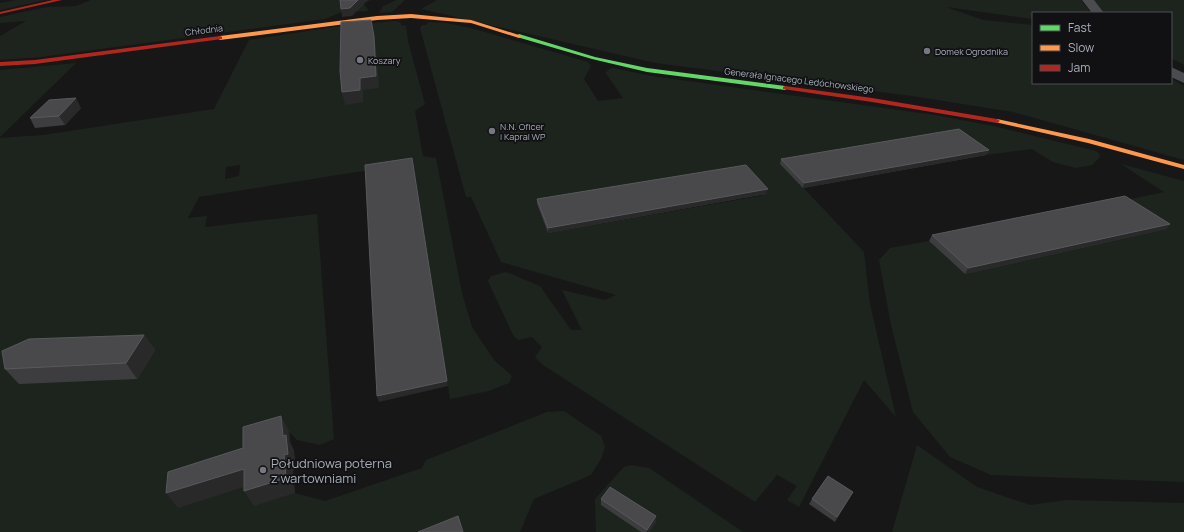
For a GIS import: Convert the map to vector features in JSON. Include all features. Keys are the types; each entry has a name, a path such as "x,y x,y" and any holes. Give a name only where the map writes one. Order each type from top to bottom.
{"street":[{"path":"0,13 60,0"},
{"path":"1088,0 1097,12"},
{"name":"Chłodnia","path":"0,64 35,62 356,20 411,16"},
{"name":"Generała Ignacego Ledóchowskiego","path":"411,16 471,22 594,58 647,70 872,100 989,119 1089,141 1184,167"},
{"path":"1172,72 1184,79"}],"shaded area":[{"path":"17,0 46,0 0,10 0,3"},
{"path":"91,0 371,0 363,3 369,11 342,12 325,19 41,57 0,60 0,36 26,21 0,23 0,17 47,7 76,6"},
{"path":"396,0 405,0 392,12 379,13 383,6"},
{"path":"437,0 1081,0 1090,12 1032,12 1032,19 946,7 983,20 1032,25 1032,84 1172,84 1172,79 1184,86 1184,160 1013,112 912,96 655,63 421,9"},
{"path":"1093,0 1184,0 1184,65 1172,59 1172,12 1103,12"},
{"path":"395,21 400,22 402,26 406,25 408,41 425,104 415,111 423,156 436,158 462,293 472,327 494,360 512,376 509,383 489,391 450,399 413,163 199,197 188,218 207,216 205,227 317,214 334,439 320,445 297,440 289,432 291,451 294,450 296,469 293,471 295,493 325,501 422,468 426,460 547,412 564,411 601,436 605,447 601,459 591,475 534,499 520,532 0,532 0,138 43,135 214,109 249,40 347,25","holes":["240,165 239,176 225,179 226,167"]},
{"path":"429,22 446,23 471,28 588,62 591,66 584,79 598,101 623,98 605,72 613,68 652,76 935,115 993,126 1096,151 1100,154 1099,158 1092,165 1076,168 1053,162 1032,149 986,155 781,164 864,252 870,304 896,417 864,380 799,507 787,500 797,486 777,475 755,502 543,365 535,357 542,347 532,337 518,340 513,335 488,281 491,276 506,272 540,286 571,330 582,330 562,290 605,300 616,295 501,262 471,197 466,197 420,28 422,25 426,25","holes":["766,195 548,233 537,205"]},
{"path":"76,63 0,137 0,70"},
{"path":"1121,164 1184,181 1184,482 991,475 950,457 913,412 891,325 879,260 890,248 929,241 965,274 1165,229 1122,201 1164,192"},
{"path":"917,445 977,487 1030,505 1067,500 1184,503 1184,532 892,532"},
{"path":"631,465 649,468 743,532 596,532 595,499 624,467"}],"building":[{"path":"340,0 358,0 350,8 341,9"},
{"name":"Koszary","path":"371,20 374,36 376,76 360,78 360,90 342,92 340,71 341,22"},
{"path":"76,98 59,116 30,118 49,100"},
{"path":"959,129 989,150 804,183 781,159"},
{"path":"412,158 447,381 377,396 365,165"},
{"path":"746,165 768,189 548,228 537,199"},
{"path":"1125,196 1170,224 968,268 932,235"},
{"path":"144,335 126,363 5,369 2,351 29,339"},
{"path":"281,416 283,436 286,435 288,454 284,455 286,478 244,491 244,469 166,493 168,472 243,448 243,427"},
{"path":"828,476 853,492 837,517 812,499"},
{"path":"610,487 656,516 647,530 601,499"},
{"path":"458,516 463,532 418,532"}],"traffic: fast":[{"path":"519,36 594,58 647,70 785,88"}],"traffic: slow":[{"path":"220,38 377,18 411,16 471,22 519,36"},
{"path":"997,121 1089,141 1184,167"}],"traffic: jam":[{"path":"0,13 60,0"},
{"path":"0,64 35,62 220,38"},
{"path":"785,88 872,100 997,121"}],"place":[{"name":"Domek Ogrodnika","path":"927,51"},
{"name":"Koszary","path":"360,60"},
{"name":"N.N. Oficer i Kapral WP","path":"492,131"},
{"name":"Południowa poterna z wartowniami","path":"263,470"}]}
